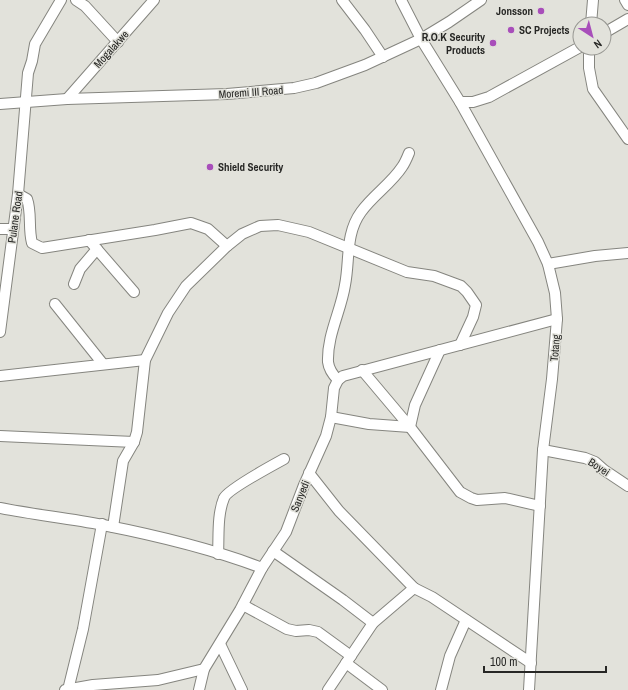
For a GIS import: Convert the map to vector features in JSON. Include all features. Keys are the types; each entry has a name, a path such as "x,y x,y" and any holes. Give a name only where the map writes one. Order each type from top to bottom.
{"street":[{"name":"Pulane Road","path":"0,332 18,194 28,73 32,62 35,44 61,0"},
{"path":"76,0 85,6 118,42"},
{"name":"Mogalakwe","path":"67,99 154,0"},
{"path":"342,0 383,57"},
{"name":"Totang","path":"401,0 421,40 460,102 538,242 548,264 555,293 557,319 552,379 543,450 529,690"},
{"name":"Moremi III Road","path":"0,104 67,99 227,94 287,89 316,83 365,65 421,40 480,0"},
{"path":"591,16 592,0"},
{"path":"625,0 628,5"},
{"path":"612,29 628,20"},
{"path":"460,102 473,102 489,97 572,51"},
{"path":"589,56 589,68 593,89 628,139"},
{"path":"409,153 402,167 361,212 352,229 348,248 345,285 332,332 328,363 331,372 338,380 343,376 362,370 557,319"},
{"path":"18,194 27,199 29,206 29,232 32,243 42,248 192,223 208,229 227,246"},
{"path":"113,527 123,461 134,442 137,432 145,360 168,312 186,286 227,246 242,234 260,226 278,225 309,232 407,272 434,276 461,286 476,305 473,317 460,344"},
{"path":"0,229 13,229"},
{"path":"89,240 134,292"},
{"path":"74,284 80,269 97,249"},
{"path":"548,264 595,256 628,253"},
{"path":"55,304 103,364"},
{"path":"410,427 415,405 440,350"},
{"path":"0,376 145,360"},
{"path":"362,370 410,427 460,492 477,500 505,498 540,506"},
{"name":"Sanyedi","path":"199,690 204,669 243,605 262,568 286,532 309,473 326,436 331,417 334,388 338,380"},
{"path":"331,417 369,424 410,427"},
{"path":"0,436 134,442"},
{"name":"Boyei","path":"543,450 585,458 595,462 628,486"},
{"path":"218,554 219,514 224,496 233,489 284,459"},
{"path":"309,473 339,511 414,588 432,597 530,663"},
{"path":"0,508 102,524 171,540 262,568"},
{"path":"68,690 83,629 102,524"},
{"path":"273,551 373,623"},
{"path":"328,690 373,623 414,588"},
{"path":"243,605 287,629 318,632 382,690"},
{"path":"441,690 450,656 466,620"},
{"path":"220,644 242,690"},
{"path":"65,690 93,685 158,680 204,669"}],"place":[{"name":"Jonsson","path":"541,11"},
{"name":"SC Projects","path":"511,30"},
{"name":"R.O.K Security Products","path":"493,43"},
{"name":"Shield Security","path":"210,167"}]}
